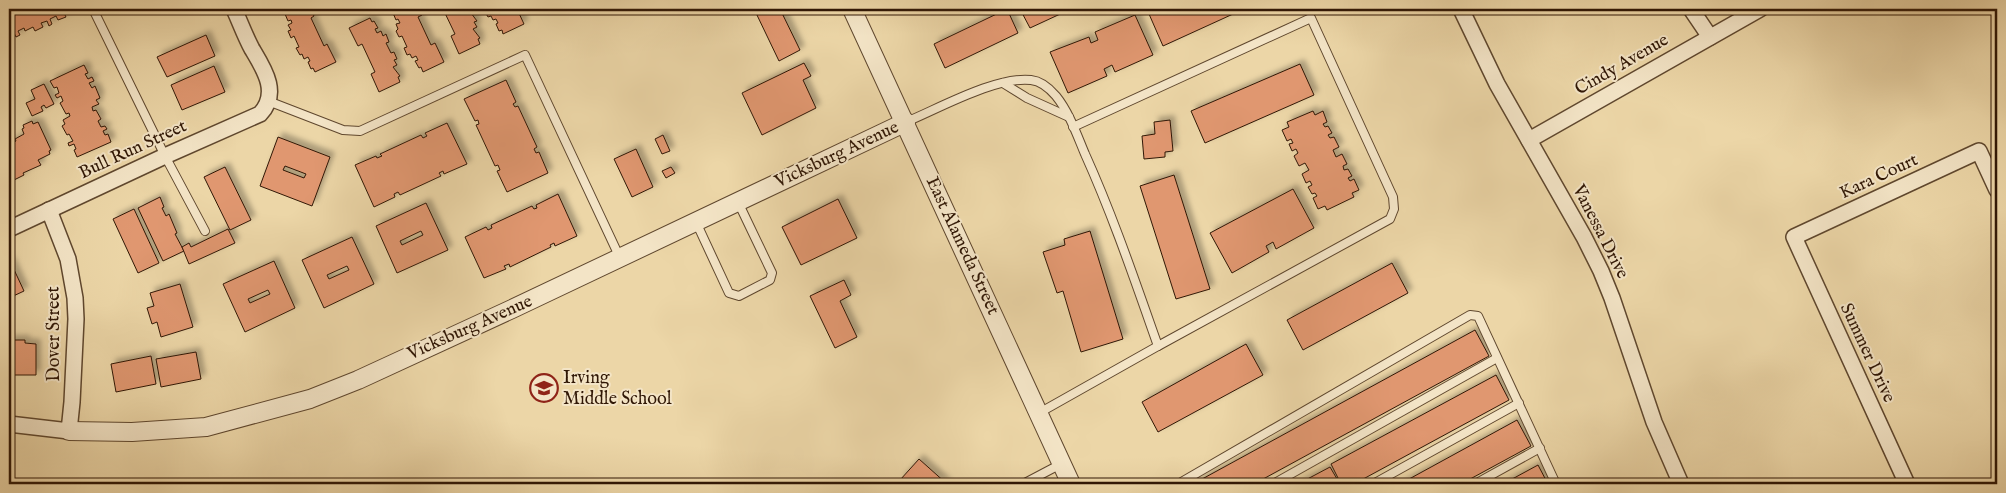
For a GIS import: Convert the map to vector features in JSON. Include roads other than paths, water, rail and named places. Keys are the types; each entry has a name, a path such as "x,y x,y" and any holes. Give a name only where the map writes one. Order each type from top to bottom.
{"street":[{"path":"234,9 266,74 269,90 268,101"},
{"name":"East Alameda Street","path":"852,9 906,122 1071,484"},
{"name":"Vanessa Drive","path":"1461,9 1493,76 1584,237 1612,298 1654,422 1681,484"},
{"path":"1691,9 1710,37"},
{"name":"Cindy Avenue","path":"1529,140 1760,9"},
{"name":"Bull Run Street","path":"9,229 164,156 249,120 260,114 268,101"},
{"name":"Vicksburg Avenue","path":"9,424 69,431 132,432 206,427 310,399 358,380 906,122"},
{"name":"Kara Court","path":"1794,236 1980,151 1997,190"},
{"name":"Dover Street","path":"49,210 68,259 75,298 75,337 69,431"},
{"name":"Summer Drive","path":"1794,236 1907,484"}],"lane":[{"path":"94,9 164,156 205,231"},
{"path":"1038,413 1390,219 1394,209 1393,197 1311,18 1073,127"},
{"path":"268,101 343,130 360,130 525,55 620,258"},
{"path":"906,122 976,92 1003,83 1033,80 1047,87 1057,97 1069,117 1110,211 1158,346"},
{"path":"1003,83 1027,98 1069,117"},
{"path":"696,222 729,293 739,296 770,280 772,273 738,202"},
{"path":"1178,484 1470,315 1478,316 1556,484"},
{"path":"1273,484 1497,358"},
{"path":"1373,484 1519,403"},
{"path":"1475,484 1540,448"},
{"path":"1023,484 1062,464"}],"place":[{"name":"Irving Middle School","path":"544,388"}]}
